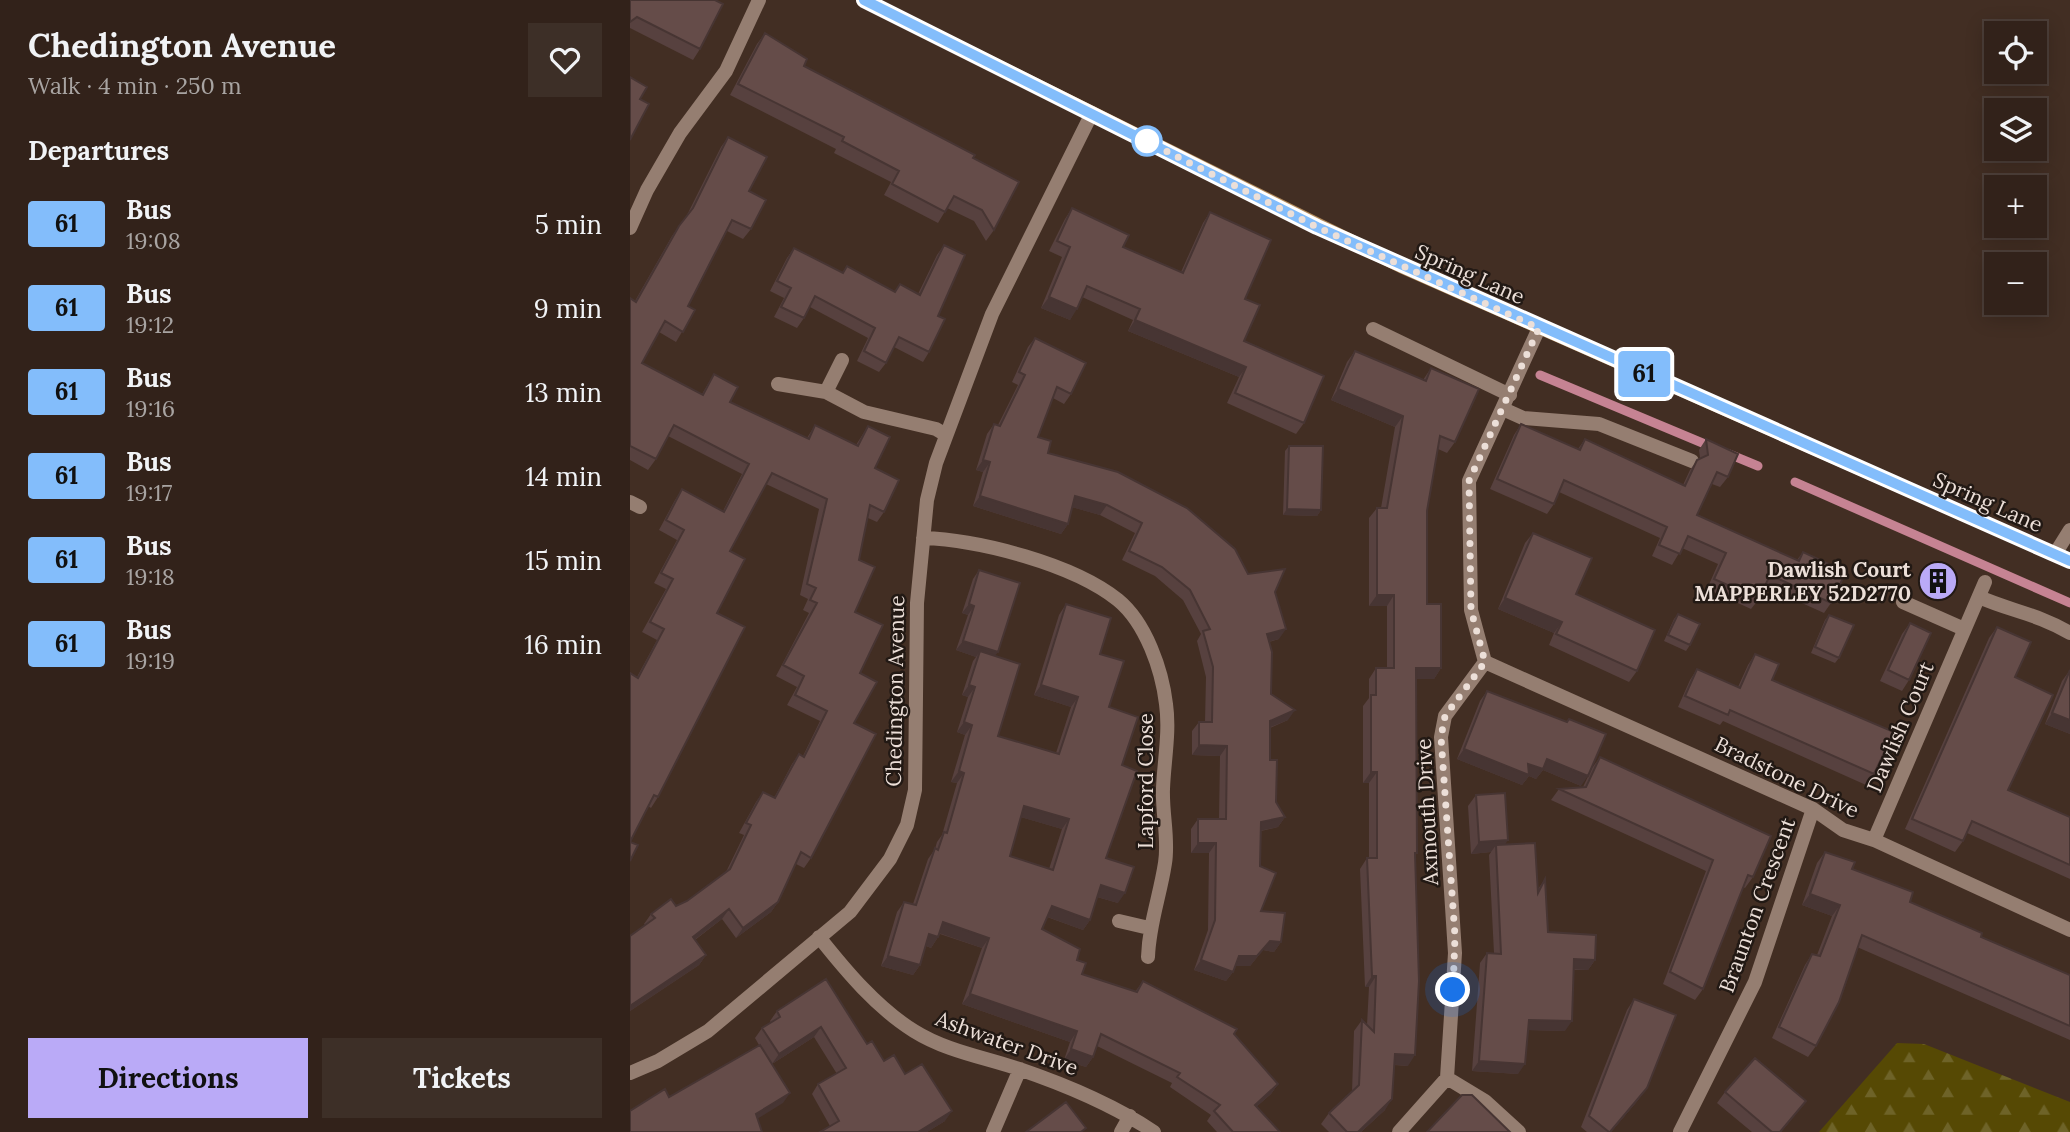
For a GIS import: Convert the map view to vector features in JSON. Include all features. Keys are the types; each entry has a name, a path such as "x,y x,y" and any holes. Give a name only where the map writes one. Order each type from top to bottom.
{"street":[{"path":"630,228 635,203 680,133 726,71 759,0"},
{"name":"Spring Lane","path":"864,0 1317,227 1539,328 2070,561"},
{"name":"Chedington Avenue","path":"630,1073 667,1056 708,1031 849,912 890,859 907,825 915,790 917,603 930,488 946,435 992,314 1092,113"},
{"path":"1485,662 1471,610 1469,481 1539,328"},
{"path":"1373,329 1510,395"},
{"path":"826,392 842,360"},
{"path":"778,384 826,392 864,412 936,429 946,435"},
{"path":"1503,409 1523,418 1599,424 1692,461"},
{"path":"2055,554 2070,530"},
{"name":"Lapford Close","path":"923,538 974,542 1031,557 1118,600 1137,622 1160,671 1167,720 1163,792 1165,863 1149,928 1149,957"},
{"name":"Dawlish Court","path":"1874,841 1984,582"},
{"path":"1979,597 1997,605 2025,611 2070,633"},
{"path":"1903,602 1964,629"},
{"name":"Bradstone Drive","path":"1485,662 1814,809 1843,830 1874,841 2070,930"},
{"name":"Axmouth Drive","path":"1447,1078 1455,953 1441,737 1445,716 1485,662"},
{"name":"Braunton Crescent","path":"1685,1131 1755,982 1814,809"},
{"path":"1119,921 1149,928"},
{"name":"Ashwater Drive","path":"819,937 873,997 913,1030 949,1048 1020,1069 1099,1100 1154,1132"},
{"path":"993,1132 1020,1069"},
{"path":"1399,1132 1447,1078 1485,1101 1519,1132"},
{"path":"1121,1132 1130,1116"}],"green space":[{"path":"1897,1043 1924,1044 2070,1102 2070,1132 1819,1132"}],"building":[{"path":"630,0 715,0 723,4 700,49 637,17 630,22"},
{"path":"765,33 807,59 804,66 975,155 973,158 1019,182 994,230 982,210 954,196 945,212 892,184 899,171 842,141 844,137 738,84"},
{"path":"630,77 647,87 640,99 649,104 630,140"},
{"path":"728,137 767,157 749,191 766,200 751,229 732,220 688,306 695,310 683,332 665,321 642,363 703,395 714,374 738,387 730,402 809,439 815,425 858,446 868,426 890,437 875,468 899,480 884,512 870,505 859,560 875,567 855,612 883,625 860,673 877,682 854,723 876,734 811,858 801,852 778,902 743,928 729,909 693,937 706,955 630,1006 630,936 655,918 651,914 671,899 676,906 687,901 730,869 751,825 746,823 763,792 775,798 799,754 804,757 827,711 795,695 804,676 783,665 817,603 810,600 816,588 807,584 827,499 772,473 730,551 745,559 717,613 745,627 658,797 654,795 630,842 630,673 638,678 664,629 650,622 673,579 661,573 684,530 666,520 682,489 724,512 749,464 674,425 656,459 630,446 630,298 636,302 679,226 693,208"},
{"path":"1072,208 1129,235 1123,247 1183,273 1210,212 1271,240 1245,299 1260,305 1244,341 1324,376 1304,423 1235,393 1246,367 1135,320 1140,309 1087,286 1077,309 1049,297 1070,247 1057,241"},
{"path":"944,245 965,255 938,316 945,319 929,352 899,337 886,363 864,351 875,328 815,296 804,318 781,307 791,288 777,281 794,248 843,273 847,266 895,292 900,284 920,295"},
{"path":"1035,338 1086,363 1071,394 1057,387 1038,437 1051,441 1048,453 1118,472 1187,508 1235,549 1248,574 1285,569 1275,592 1286,629 1267,634 1272,652 1271,694 1295,710 1270,721 1270,760 1277,760 1276,802 1285,817 1261,822 1260,866 1276,873 1261,911 1285,913 1281,942 1270,941 1257,956 1239,956 1233,972 1201,960 1215,920 1216,843 1198,843 1198,819 1226,819 1227,746 1199,745 1199,722 1212,722 1213,667 1203,631 1210,629 1190,590 1162,567 1129,551 1142,523 1107,505 1075,496 1068,524 980,496 990,462 983,460 994,424 1000,426 1025,375 1019,372"},
{"path":"1355,351 1426,381 1431,368 1479,389 1455,442 1440,436 1427,511 1427,604 1441,604 1441,668 1416,668 1415,853 1419,981 1415,1055 1395,1054 1392,1099 1358,1132 1347,1132 1329,1113 1359,1085 1362,1020 1374,1032 1376,976 1372,976 1367,858 1377,858 1377,772 1371,772 1371,695 1376,695 1376,668 1394,668 1394,595 1377,595 1377,508 1387,508 1403,416 1338,389"},
{"path":"1521,424 1580,450 1585,439 1685,486 1697,460 1708,455 1706,439 1738,454 1728,477 1717,472 1697,515 1799,561 1803,552 1846,572 1831,603 1770,575 1759,599 1714,579 1726,553 1688,536 1680,554 1659,545 1667,527 1564,480 1554,504 1497,479"},
{"path":"1289,446 1323,446 1321,510 1287,509"},
{"path":"1533,533 1592,558 1576,594 1655,630 1637,671 1556,634 1562,622 1505,598"},
{"path":"979,570 1020,583 998,652 963,641 974,606 969,604"},
{"path":"1066,604 1111,618 1100,654 1124,661 1109,707 1138,717 1122,765 1137,771 1106,858 1134,867 1125,893 1101,885 1090,920 1052,906 1042,929 1080,949 1077,960 1086,963 1082,974 1137,992 1143,981 1237,1029 1234,1034 1278,1084 1255,1105 1280,1132 1233,1132 1214,1111 1220,1105 1177,1077 1180,1073 1101,1034 1093,1057 1071,1049 1077,1031 970,994 989,938 943,922 938,937 929,934 920,965 888,956 904,902 916,905 935,848 938,850 944,832 947,833 964,773 959,771 972,725 964,722 975,687 969,685 980,651 1020,664 998,736 1059,754 1078,697 1041,685","holes":["1024,806 1069,819 1053,870 1010,856"]},
{"path":"1678,614 1700,624 1690,645 1668,635"},
{"path":"1829,615 1854,625 1839,658 1815,647"},
{"path":"1910,623 1931,633 1909,680 1888,670"},
{"path":"1997,627 2031,642 2015,677 2053,695 2008,790 2070,817 2070,865 1972,821 1963,841 1912,819"},
{"path":"1755,654 1779,664 1772,680 1894,732 1874,774 1730,710 1728,715 1685,696 1697,669 1740,688"},
{"path":"2070,670 2070,720 2052,713"},
{"path":"1487,691 1606,734 1588,776 1547,759 1543,769 1528,764 1529,775 1464,749"},
{"path":"1600,757 1771,836 1753,877 1748,875 1703,989 1670,972 1713,860 1559,789 1586,787"},
{"path":"1505,793 1508,840 1479,842 1476,795"},
{"path":"630,842 638,845 630,861"},
{"path":"1535,843 1538,893 1545,879 1548,932 1596,935 1595,960 1574,959 1572,1021 1529,1020 1525,1064 1479,1061 1487,953 1501,954 1496,845"},
{"path":"1825,852 1855,862 1852,869 1913,892 1910,902 1982,933 1981,937 2070,975 2070,1026 1862,935 1839,1002 1816,1046 1779,1027 1812,954 1820,956 1840,905 1810,894"},
{"path":"826,979 867,1044 872,1041 884,1061 894,1055 905,1074 922,1064 952,1111 918,1132 820,1132 839,1121 818,1084 846,1068 821,1027 779,1054 762,1028 780,1017 777,1011"},
{"path":"1634,999 1676,1015 1647,1088 1609,1132 1589,1116"},
{"path":"760,1045 790,1093 756,1114 762,1132 630,1132 630,1111 665,1089 669,1097"},
{"path":"1755,1058 1806,1101 1780,1132 1772,1132 1725,1092"},
{"path":"1462,1095 1472,1095 1510,1132 1427,1132"},
{"path":"1066,1102 1086,1128 1081,1132 1026,1132"}],"waterway":[{"path":"1540,375 1712,447"},
{"path":"1729,454 1758,466"},
{"path":"1795,482 2070,603"}],"bus line":[{"name":"61","path":"864,0 1317,227 1539,328 2070,561"}],"place":[{"name":"Dawlish Court MAPPERLEY 52D2770","path":"1938,581"}],"route":[{"path":"1147,141 1140,138 1317,227 1539,328 1469,481 1471,610 1485,662 1445,716 1441,737 1455,936 1453,990"}]}
